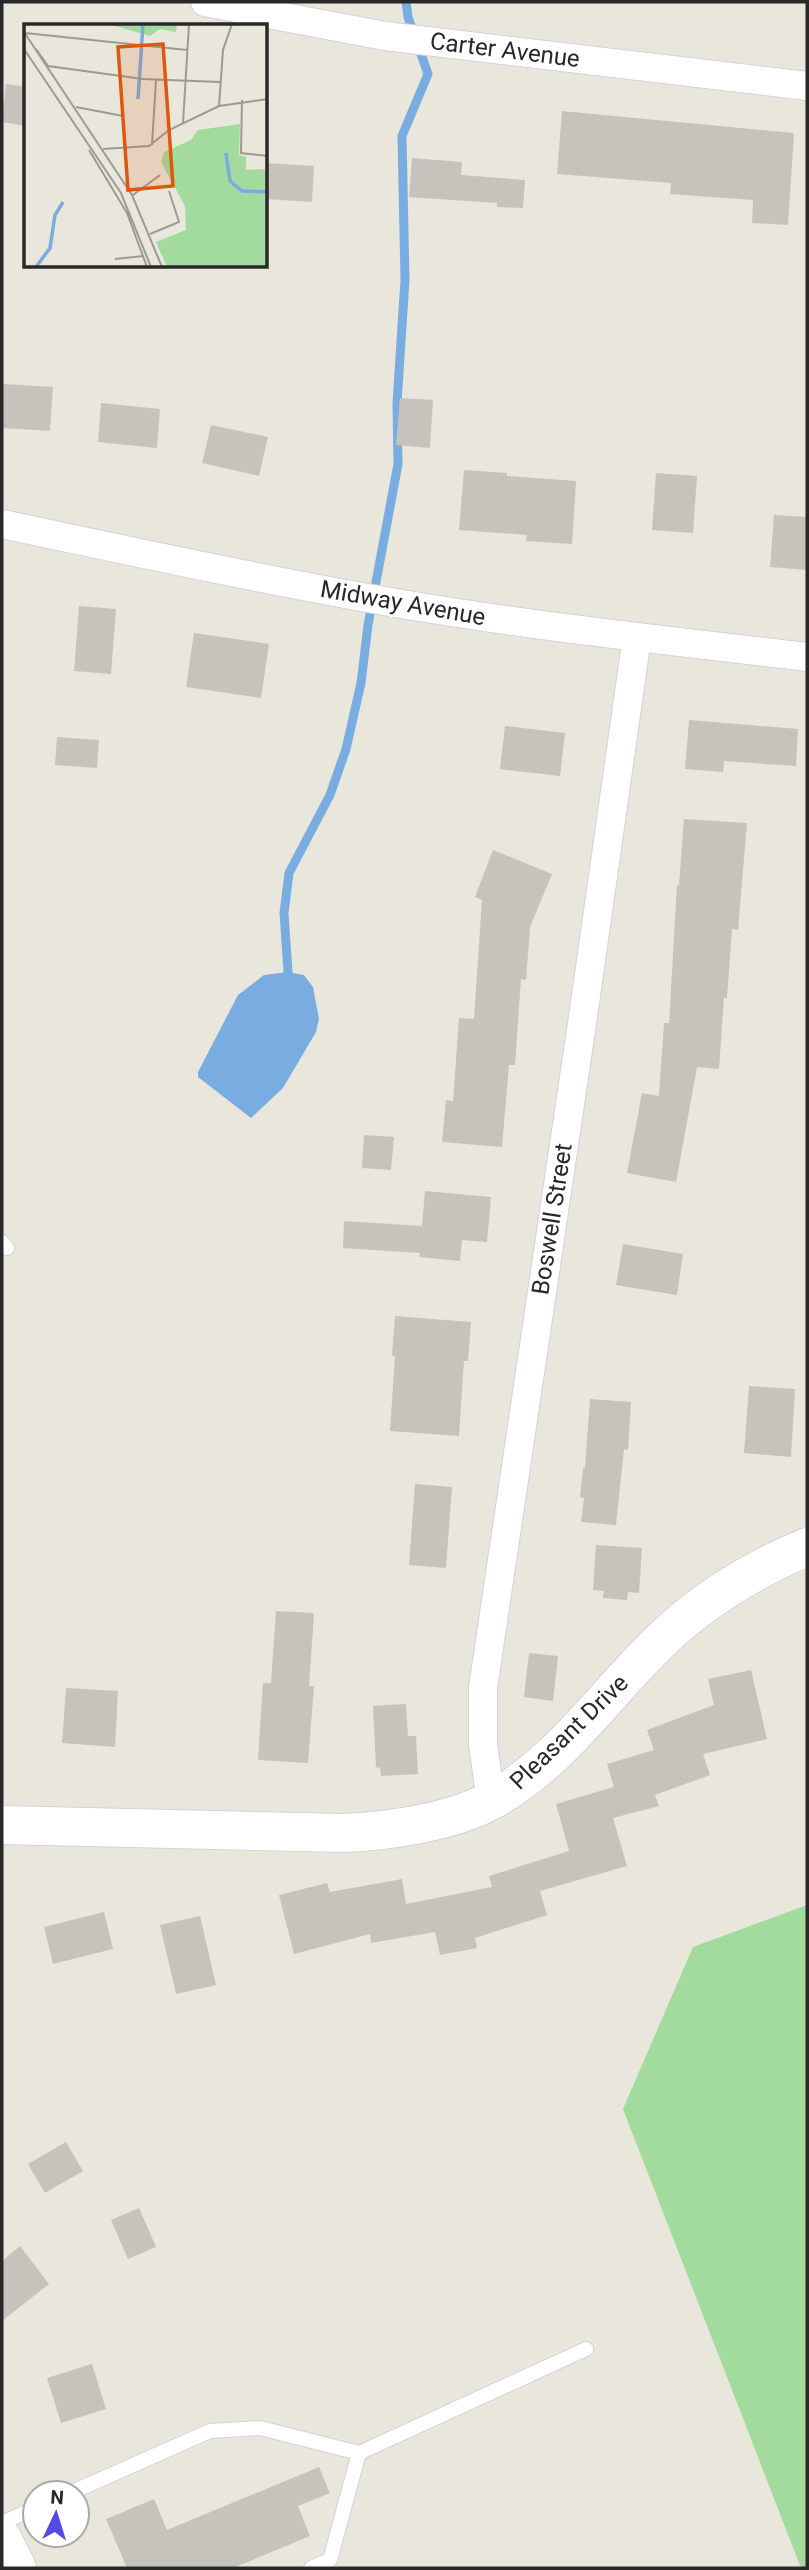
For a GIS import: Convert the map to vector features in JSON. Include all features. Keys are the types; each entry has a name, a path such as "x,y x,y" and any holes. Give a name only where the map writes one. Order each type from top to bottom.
{"street":[{"name":"Carter Avenue","path":"205,2 385,36 807,86"},
{"name":"Midway Avenue","path":"2,524 403,604 637,637 807,657"},
{"name":"Boswell Street","path":"491,1801 483,1745 483,1688 637,637"},
{"name":"Pleasant Drive","path":"2,1825 303,1833 374,1832 428,1823 491,1801 511,1789 543,1764 671,1631 710,1601 807,1547"},
{"path":"2,2539 17,2568"}],"lane":[{"path":"91,2484 211,2431 260,2428 359,2453 586,2349"},
{"path":"311,2568 330,2560 359,2453"},
{"path":"2,2523 21,2514"}],"green space":[{"path":"807,1905 807,2568 801,2568 623,2109 693,1947"}],"water":[{"path":"288,972 304,975 313,987 319,1019 316,1032 283,1088 251,1118 198,1077 198,1072 238,995 264,975"}],"building":[{"path":"6,84 24,87 24,126 2,122"},
{"path":"562,111 794,133 788,225 752,223 753,200 670,194 671,183 557,174"},
{"path":"412,158 462,162 461,175 525,180 523,208 497,207 497,203 409,197"},
{"path":"268,163 314,166 312,202 268,199"},
{"path":"2,384 53,387 50,431 2,428"},
{"path":"400,398 433,400 430,448 396,445"},
{"path":"101,403 160,409 157,448 98,442"},
{"path":"211,425 268,437 259,476 202,463"},
{"path":"464,470 576,481 572,544 526,541 527,535 459,530"},
{"path":"656,473 697,476 693,533 652,530"},
{"path":"774,515 807,517 807,570 770,567"},
{"path":"79,606 116,609 111,674 74,671"},
{"path":"194,633 269,644 261,698 186,687"},
{"path":"689,720 798,729 796,766 724,761 723,772 685,769"},
{"path":"505,726 565,733 560,776 500,769"},
{"path":"57,737 99,740 97,768 55,765"},
{"path":"684,819 747,823 738,930 732,929 719,1069 697,1067 676,1182 627,1173 642,1093 659,1096 664,1023 669,1023 677,885"},
{"path":"493,850 552,874 530,927 526,980 521,979 515,1065 509,1065 502,1147 442,1142 446,1100 453,1101 459,1018 474,1019 482,900 475,897"},
{"path":"364,1135 394,1137 391,1170 362,1168"},
{"path":"425,1191 491,1197 487,1242 462,1240 460,1261 419,1257 420,1253 343,1248 344,1221 422,1226"},
{"path":"623,1244 683,1254 677,1295 616,1285"},
{"path":"395,1316 471,1322 468,1361 464,1361 459,1436 390,1431"},
{"path":"749,1386 795,1389 791,1457 744,1453"},
{"path":"590,1399 631,1402 628,1450 624,1449 616,1525 581,1522 584,1498 580,1497"},
{"path":"415,1484 452,1487 446,1568 409,1565"},
{"path":"596,1545 642,1548 639,1593 628,1592 627,1600 603,1598 604,1591 593,1590"},
{"path":"276,1611 314,1613 309,1686 314,1686 308,1763 258,1760 263,1683 271,1683"},
{"path":"529,1653 558,1656 553,1701 524,1697"},
{"path":"751,1670 767,1739 703,1754 710,1775 655,1795 659,1806 613,1818 627,1866 540,1891 547,1915 475,1938 477,1948 440,1955 435,1932 371,1943 370,1934 294,1954 279,1895 327,1883 330,1892 402,1879 406,1904 492,1887 489,1876 569,1851 556,1804 614,1787 607,1764 654,1750 647,1730 714,1705 708,1679"},
{"path":"66,1688 118,1691 115,1747 62,1743"},
{"path":"406,1704 408,1736 416,1736 418,1774 381,1776 380,1767 376,1768 373,1706"},
{"path":"104,1912 113,1949 53,1964 44,1927"},
{"path":"200,1916 216,1985 176,1994 160,1925"},
{"path":"66,2142 83,2171 45,2193 28,2164"},
{"path":"139,2208 156,2247 128,2259 111,2220"},
{"path":"20,2246 49,2284 2,2321 2,2261"},
{"path":"92,2364 106,2409 61,2423 47,2378"},
{"path":"319,2467 330,2493 298,2506 310,2536 233,2568 127,2568 106,2519 154,2499 167,2530"}],"waterway":[{"path":"285,980 288,972 284,913 289,873 330,795 346,749 361,683 368,625 398,464 397,403 405,280 402,136 428,74 408,17 406,2"}]}
